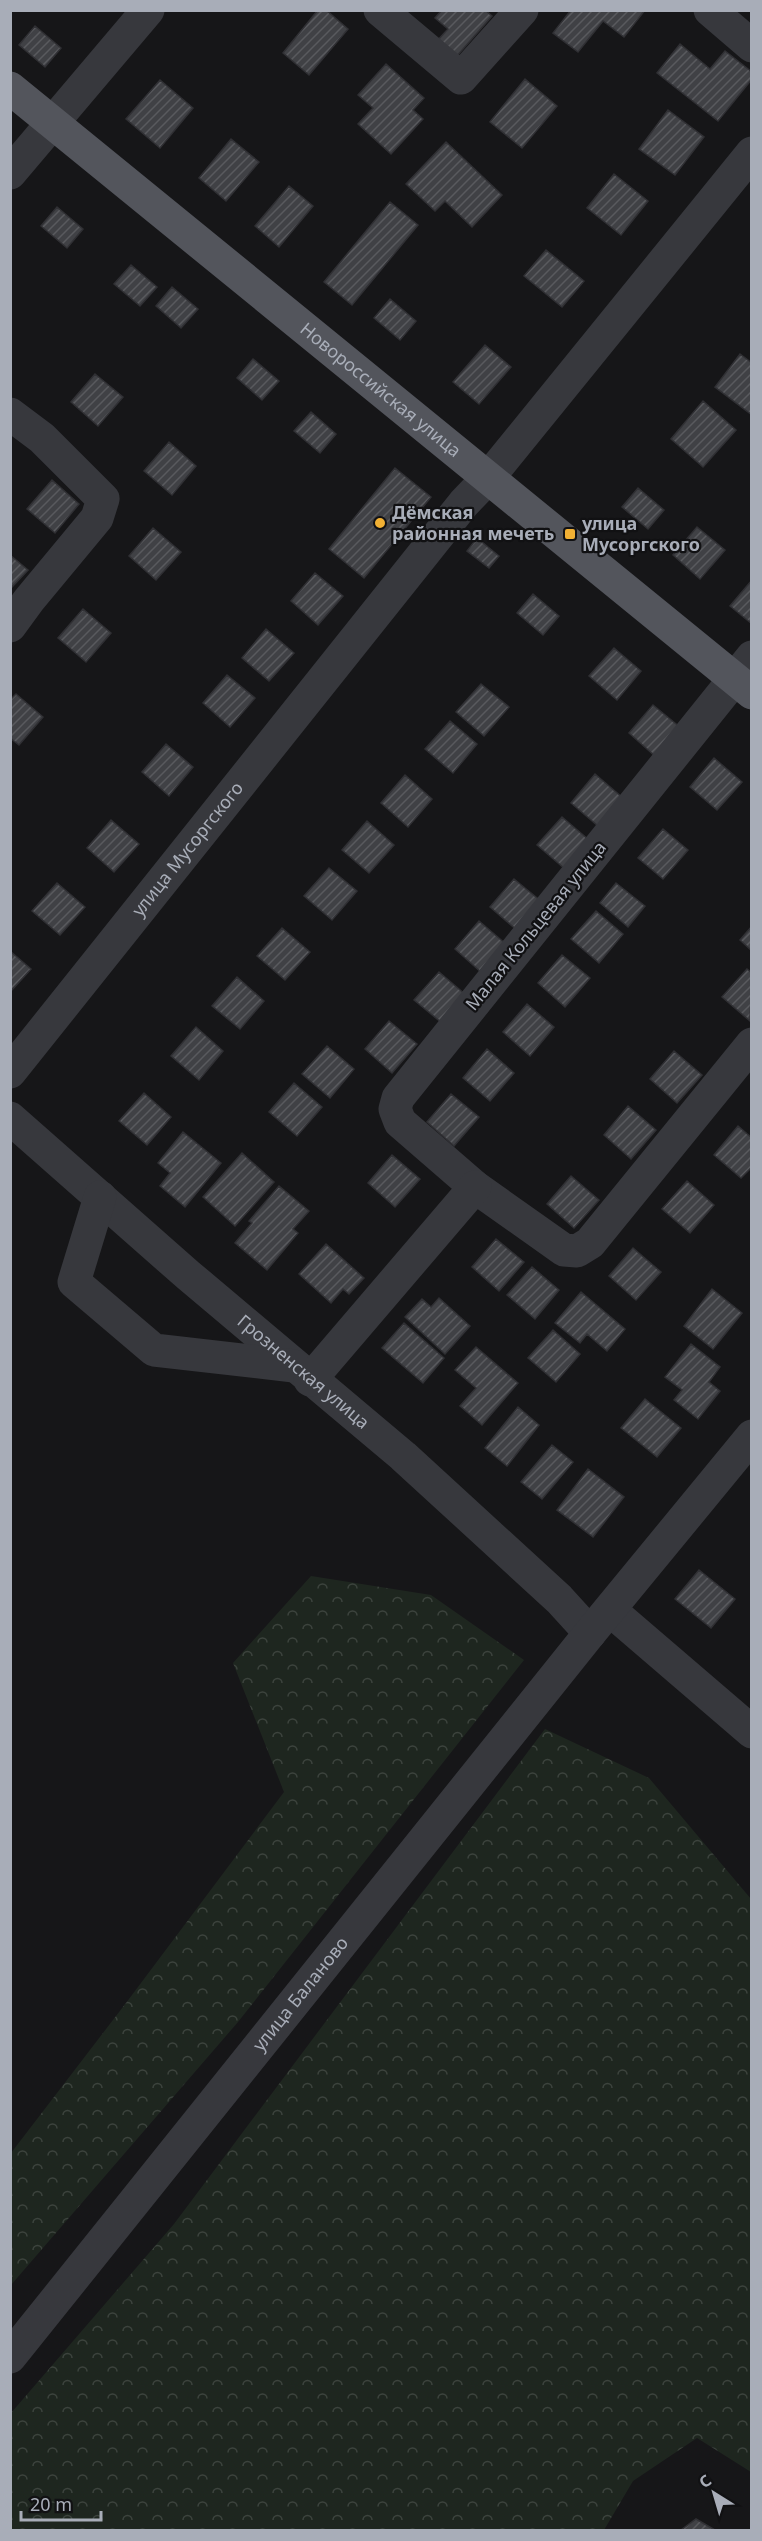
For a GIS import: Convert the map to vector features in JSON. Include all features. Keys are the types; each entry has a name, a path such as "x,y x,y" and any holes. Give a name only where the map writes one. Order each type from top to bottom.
{"main road":[{"name":"Новороссийская улица","path":"10,88 489,477 746,676"}],"street":[{"path":"10,173 148,10"},
{"path":"380,10 461,78 522,10"},
{"path":"710,10 752,46"},
{"name":"улица Мусоргского","path":"10,1072 464,503 489,477 752,153"},
{"path":"10,414 42,438 103,499 97,518 10,626"},
{"name":"Малая Кольцевая улица","path":"746,676 398,1098 395,1109 400,1122 476,1187 564,1250 577,1251 590,1243 752,1044"},
{"name":"Грозненская улица","path":"10,1118 302,1373 403,1456 559,1599 600,1621 752,1732"},
{"path":"100,1197 74,1282 154,1350 302,1373 476,1187"},
{"name":"улица Баланово","path":"10,2356 600,1621 752,1436"}],"green space":[{"path":"311,1576 431,1595 524,1660 238,2022 11,2285 11,2153 284,1792 233,1663"},
{"path":"545,1729 649,1778 751,1899 751,2472 697,2438 633,2481 604,2530 11,2530 11,2413 174,2224"}],"building":[{"path":"318,10 326,10 348,29 309,75 283,53"},
{"path":"442,10 485,10 492,16 456,57 437,41 448,29 435,18"},
{"path":"571,10 645,10 624,37 603,21 578,52 553,33"},
{"path":"35,26 61,48 45,67 19,45"},
{"path":"680,44 710,69 725,51 752,72 752,79 718,121 657,73"},
{"path":"386,64 424,98 413,110 423,119 391,154 358,124 373,108 358,95"},
{"path":"525,79 557,106 522,148 490,122"},
{"path":"160,80 193,108 160,148 126,119"},
{"path":"668,110 704,137 675,175 639,149"},
{"path":"231,139 259,162 226,201 199,178"},
{"path":"446,142 502,195 472,227 445,201 435,211 406,184"},
{"path":"614,174 648,201 621,235 587,208"},
{"path":"289,186 313,206 279,247 255,226"},
{"path":"390,202 418,225 352,305 324,282"},
{"path":"57,207 83,229 67,248 41,226"},
{"path":"546,250 584,281 562,307 524,276"},
{"path":"131,265 157,287 140,306 114,284"},
{"path":"172,287 198,309 181,328 156,306"},
{"path":"390,299 416,321 400,340 374,318"},
{"path":"485,345 511,367 479,404 453,382"},
{"path":"740,354 752,363 752,415 715,387"},
{"path":"253,359 279,381 262,400 237,378"},
{"path":"95,374 123,397 98,426 71,402"},
{"path":"703,401 736,430 703,467 671,439"},
{"path":"311,412 336,434 320,453 294,431"},
{"path":"169,442 196,466 172,495 144,471"},
{"name":"Дёмская районная мечеть","path":"395,468 431,497 364,578 329,549"},
{"path":"52,480 79,504 55,533 27,509"},
{"path":"638,488 664,510 648,529 622,507"},
{"path":"697,527 725,550 700,579 673,555"},
{"path":"153,528 181,552 156,580 129,556"},
{"path":"477,538 499,556 489,568 467,551"},
{"path":"10,555 28,570 10,589"},
{"path":"315,573 343,596 318,625 291,601"},
{"path":"752,580 752,624 730,606"},
{"path":"533,594 559,616 543,635 517,613"},
{"path":"83,609 111,633 86,662 58,638"},
{"path":"266,629 294,653 269,681 242,658"},
{"path":"614,648 641,671 617,700 589,676"},
{"path":"227,675 255,698 230,727 203,703"},
{"path":"481,684 509,707 484,736 456,712"},
{"path":"16,694 43,717 19,745 10,738 10,700"},
{"path":"653,705 681,728 656,757 629,733"},
{"path":"450,721 477,744 453,773 425,749"},
{"path":"166,744 193,767 169,796 142,772"},
{"path":"714,758 742,782 717,810 690,787"},
{"path":"595,774 623,798 598,826 571,803"},
{"path":"405,775 432,799 408,827 381,803"},
{"path":"562,817 589,840 565,869 537,845"},
{"path":"111,820 139,844 114,872 87,848"},
{"path":"367,821 394,845 369,873 342,850"},
{"path":"663,829 688,850 663,879 638,858"},
{"path":"329,868 357,891 332,920 304,896"},
{"path":"514,879 542,902 518,931 490,907"},
{"path":"57,883 85,907 60,935 32,911"},
{"path":"616,883 645,906 628,927 600,903"},
{"path":"596,911 623,934 599,963 571,939"},
{"path":"479,921 507,945 482,973 455,949"},
{"path":"752,926 752,951 740,940"},
{"path":"282,928 310,952 285,980 257,956"},
{"path":"10,951 31,969 10,992"},
{"path":"562,955 590,978 565,1007 538,983"},
{"path":"747,969 752,973 750,1021 722,997"},
{"path":"439,972 466,995 442,1023 414,1000"},
{"path":"237,977 264,1001 240,1029 212,1006"},
{"path":"527,1004 554,1027 530,1056 503,1032"},
{"path":"389,1021 417,1044 392,1073 365,1049"},
{"path":"196,1027 223,1051 199,1080 171,1056"},
{"path":"327,1046 354,1069 330,1098 302,1074"},
{"path":"487,1049 514,1073 490,1101 463,1078"},
{"path":"674,1051 702,1075 677,1103 650,1079"},
{"path":"294,1083 322,1107 297,1136 269,1112"},
{"path":"144,1093 171,1117 147,1145 119,1121"},
{"path":"451,1094 479,1117 454,1146 427,1122"},
{"path":"628,1106 656,1130 631,1159 604,1135"},
{"path":"738,1126 752,1138 752,1167 741,1178 714,1155"},
{"path":"183,1132 221,1163 185,1207 160,1186 170,1173 158,1163"},
{"path":"242,1153 274,1182 235,1226 203,1197"},
{"path":"392,1155 420,1179 395,1207 368,1183"},
{"path":"571,1176 599,1200 574,1228 547,1204"},
{"path":"687,1181 714,1205 690,1233 662,1209"},
{"path":"279,1186 309,1211 293,1229 298,1233 267,1270 235,1243 252,1223 249,1221"},
{"path":"496,1239 524,1262 499,1291 472,1267"},
{"path":"326,1244 364,1278 349,1294 343,1289 331,1303 299,1274"},
{"path":"633,1248 661,1272 636,1300 609,1276"},
{"path":"532,1267 559,1290 535,1319 507,1295"},
{"path":"712,1289 742,1313 713,1349 684,1326"},
{"path":"581,1292 625,1329 607,1351 587,1334 580,1343 555,1323"},
{"path":"439,1298 470,1326 445,1354 405,1317 422,1299 431,1307"},
{"path":"404,1323 444,1358 423,1383 382,1348"},
{"path":"553,1330 580,1354 556,1382 528,1358"},
{"path":"691,1344 720,1367 709,1382 720,1391 698,1419 674,1400 682,1390 665,1377"},
{"path":"476,1347 518,1383 482,1425 460,1406 476,1388 455,1370"},
{"path":"645,1399 681,1428 657,1457 621,1428"},
{"path":"518,1407 539,1425 507,1466 485,1448"},
{"path":"552,1445 573,1462 542,1499 521,1482"},
{"path":"588,1469 624,1497 593,1537 557,1510"},
{"path":"699,1570 735,1599 711,1628 675,1599"},
{"path":"696,2519 715,2530 681,2530"}],"place":[{"name":"Дёмская районная мечеть","path":"380,523"},
{"name":"улица Мусоргского","path":"570,534"}]}
